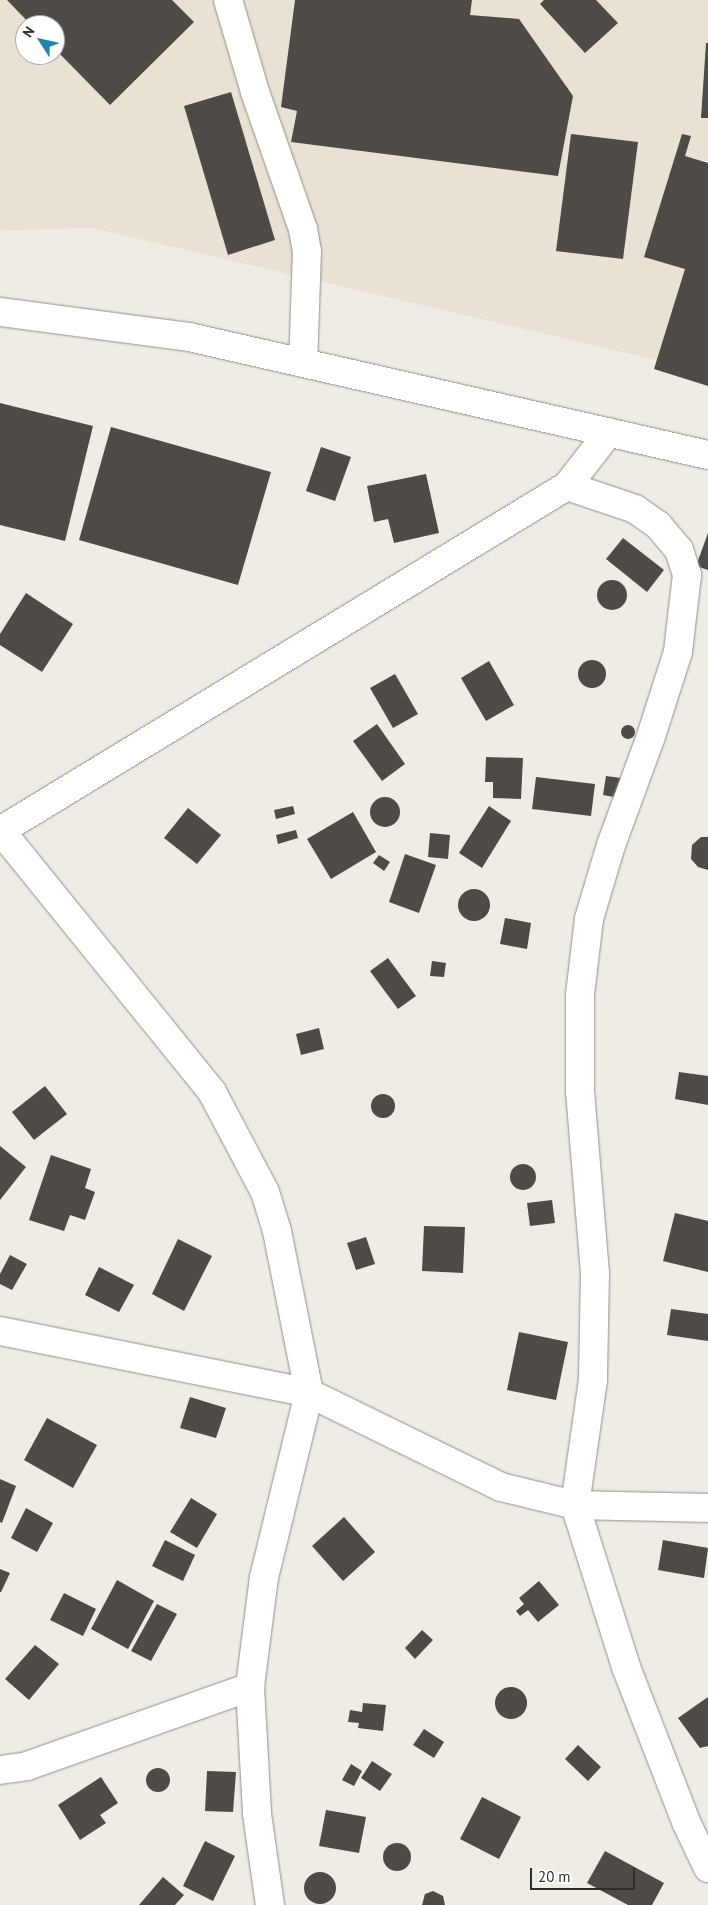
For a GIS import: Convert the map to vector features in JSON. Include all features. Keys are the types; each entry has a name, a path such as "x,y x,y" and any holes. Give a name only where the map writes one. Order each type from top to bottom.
{"street":[{"path":"228,0 255,92 303,229 307,252 302,363"},
{"path":"0,312 189,337 708,455"},
{"path":"270,1905 257,1814 250,1687 264,1577 309,1393 277,1231 265,1192 212,1092 0,830 567,486 609,432"},
{"path":"567,486 635,509 658,525 679,550 687,574 678,652 650,739 610,844 589,919 580,995 580,1091 595,1274 594,1370 575,1505 626,1667 686,1822 708,1868"},
{"path":"0,1330 309,1393 501,1487 575,1505 708,1508"},
{"path":"0,1770 27,1766 250,1687"}],"shaded area":[{"path":"0,0 708,0 708,372 92,228 0,230"}],"building":[{"path":"7,0 172,0 194,22 110,105 65,59 65,15 21,15"},
{"path":"295,0 472,0 470,15 519,19 573,96 558,176 291,142 297,111 281,107"},
{"path":"544,0 596,0 618,23 585,53 540,4"},
{"path":"706,43 708,43 708,118 701,118"},
{"path":"231,92 275,240 228,255 184,106"},
{"path":"571,134 638,142 623,259 556,251"},
{"path":"682,134 691,136 685,156 708,163 708,386 654,369 685,269 644,257"},
{"path":"0,403 93,426 65,541 0,525"},
{"path":"111,427 271,472 238,585 79,540"},
{"path":"321,447 351,457 335,501 306,491"},
{"path":"426,474 439,533 394,543 388,519 374,522 367,486"},
{"path":"708,533 708,570 696,566"},
{"path":"623,538 664,570 647,592 606,559"},
{"path":"612,580 623,584 627,595 623,606 612,610 601,606 597,595 601,584"},
{"path":"26,593 73,624 42,672 0,645 0,634"},
{"path":"592,660 602,664 606,674 602,684 592,688 582,684 578,674 582,664"},
{"path":"489,661 514,705 486,721 461,678"},
{"path":"395,674 418,714 393,728 370,688"},
{"path":"377,724 405,764 382,781 353,741"},
{"path":"628,725 633,727 635,732 633,737 628,739 623,737 621,732 623,727"},
{"path":"486,757 523,758 521,799 493,798 493,782 485,782"},
{"path":"606,776 621,778 619,798 603,795"},
{"path":"536,777 595,784 591,816 532,809"},
{"path":"385,797 396,801 400,812 396,823 385,827 374,823 370,812 374,801"},
{"path":"293,806 295,814 276,819 274,810"},
{"path":"489,806 511,821 482,868 459,853"},
{"path":"188,808 221,835 197,864 164,838"},
{"path":"353,812 376,852 331,879 307,839"},
{"path":"296,830 298,838 278,844 276,835"},
{"path":"430,833 450,835 448,859 428,857"},
{"path":"701,837 708,837 708,870 698,867 691,859 692,845"},
{"path":"405,854 436,865 419,913 389,902"},
{"path":"379,855 390,862 384,871 373,863"},
{"path":"474,889 480,890 485,894 489,899 489,911 485,916 480,920 474,921 468,920 463,916 459,911 458,905 459,899 463,894 468,890"},
{"path":"505,918 531,923 527,949 500,944"},
{"path":"388,958 416,996 398,1009 370,971"},
{"path":"432,961 446,963 444,977 430,976"},
{"path":"319,1028 324,1049 301,1055 296,1034"},
{"path":"679,1072 708,1076 708,1105 675,1099"},
{"path":"45,1086 67,1114 34,1140 12,1112"},
{"path":"383,1094 392,1097 395,1106 392,1115 383,1118 374,1115 371,1106 374,1097"},
{"path":"0,1146 26,1167 0,1200"},
{"path":"51,1155 91,1169 85,1188 95,1192 85,1220 70,1215 64,1231 29,1220"},
{"path":"523,1164 532,1168 536,1177 532,1186 523,1190 514,1186 510,1177 514,1168"},
{"path":"552,1200 555,1223 530,1226 527,1203"},
{"path":"675,1213 708,1221 708,1272 663,1261"},
{"path":"424,1226 465,1227 463,1273 422,1271"},
{"path":"366,1237 375,1264 356,1270 347,1243"},
{"path":"178,1239 212,1256 184,1311 152,1294"},
{"path":"10,1255 27,1264 12,1290 0,1284 0,1274"},
{"path":"99,1267 134,1285 119,1312 85,1295"},
{"path":"671,1309 708,1314 708,1341 667,1335"},
{"path":"519,1332 568,1342 556,1400 507,1390"},
{"path":"190,1397 226,1408 216,1438 180,1428"},
{"path":"47,1418 97,1445 73,1488 24,1460"},
{"path":"0,1479 16,1486 2,1523 0,1522"},
{"path":"191,1498 217,1514 197,1548 170,1532"},
{"path":"26,1508 53,1523 37,1552 11,1538"},
{"path":"344,1517 375,1552 343,1581 312,1546"},
{"path":"165,1540 195,1555 183,1581 152,1566"},
{"path":"663,1540 708,1548 704,1578 658,1570"},
{"path":"0,1569 10,1573 1,1592 0,1592"},
{"path":"117,1580 154,1601 128,1649 91,1629"},
{"path":"539,1581 559,1605 538,1622 528,1610 520,1616 516,1611 524,1604 519,1598"},
{"path":"64,1593 96,1609 83,1636 50,1620"},
{"path":"157,1604 177,1614 151,1661 131,1651"},
{"path":"422,1630 433,1640 415,1659 405,1648"},
{"path":"35,1645 59,1664 29,1700 5,1679"},
{"path":"511,1687 522,1692 527,1703 522,1714 511,1719 500,1714 495,1703 500,1692"},
{"path":"708,1697 708,1746 700,1748 678,1718"},
{"path":"363,1703 386,1705 383,1731 358,1728 359,1723 348,1722 350,1710 362,1712"},
{"path":"424,1729 444,1742 434,1758 413,1745"},
{"path":"578,1745 601,1767 588,1781 565,1759"},
{"path":"372,1761 392,1774 380,1791 361,1778"},
{"path":"351,1764 362,1771 354,1786 342,1780"},
{"path":"158,1768 167,1771 170,1780 167,1789 158,1792 149,1789 146,1780 149,1771"},
{"path":"207,1771 236,1772 233,1812 205,1811"},
{"path":"101,1777 118,1803 100,1815 106,1823 80,1840 58,1805"},
{"path":"482,1797 521,1817 499,1859 460,1839"},
{"path":"326,1810 366,1817 359,1853 319,1846"},
{"path":"205,1841 235,1856 213,1901 183,1886"},
{"path":"397,1843 407,1847 411,1857 407,1867 397,1871 387,1867 383,1857 387,1847"},
{"path":"605,1851 664,1883 652,1905 628,1905 587,1883"},
{"path":"320,1872 326,1873 331,1877 335,1882 335,1894 331,1899 326,1903 320,1904 314,1903 309,1899 305,1894 304,1888 305,1882 309,1877 314,1873"},
{"path":"163,1877 184,1895 175,1905 139,1905"},
{"path":"433,1891 443,1896 445,1905 422,1905 425,1894"}]}
